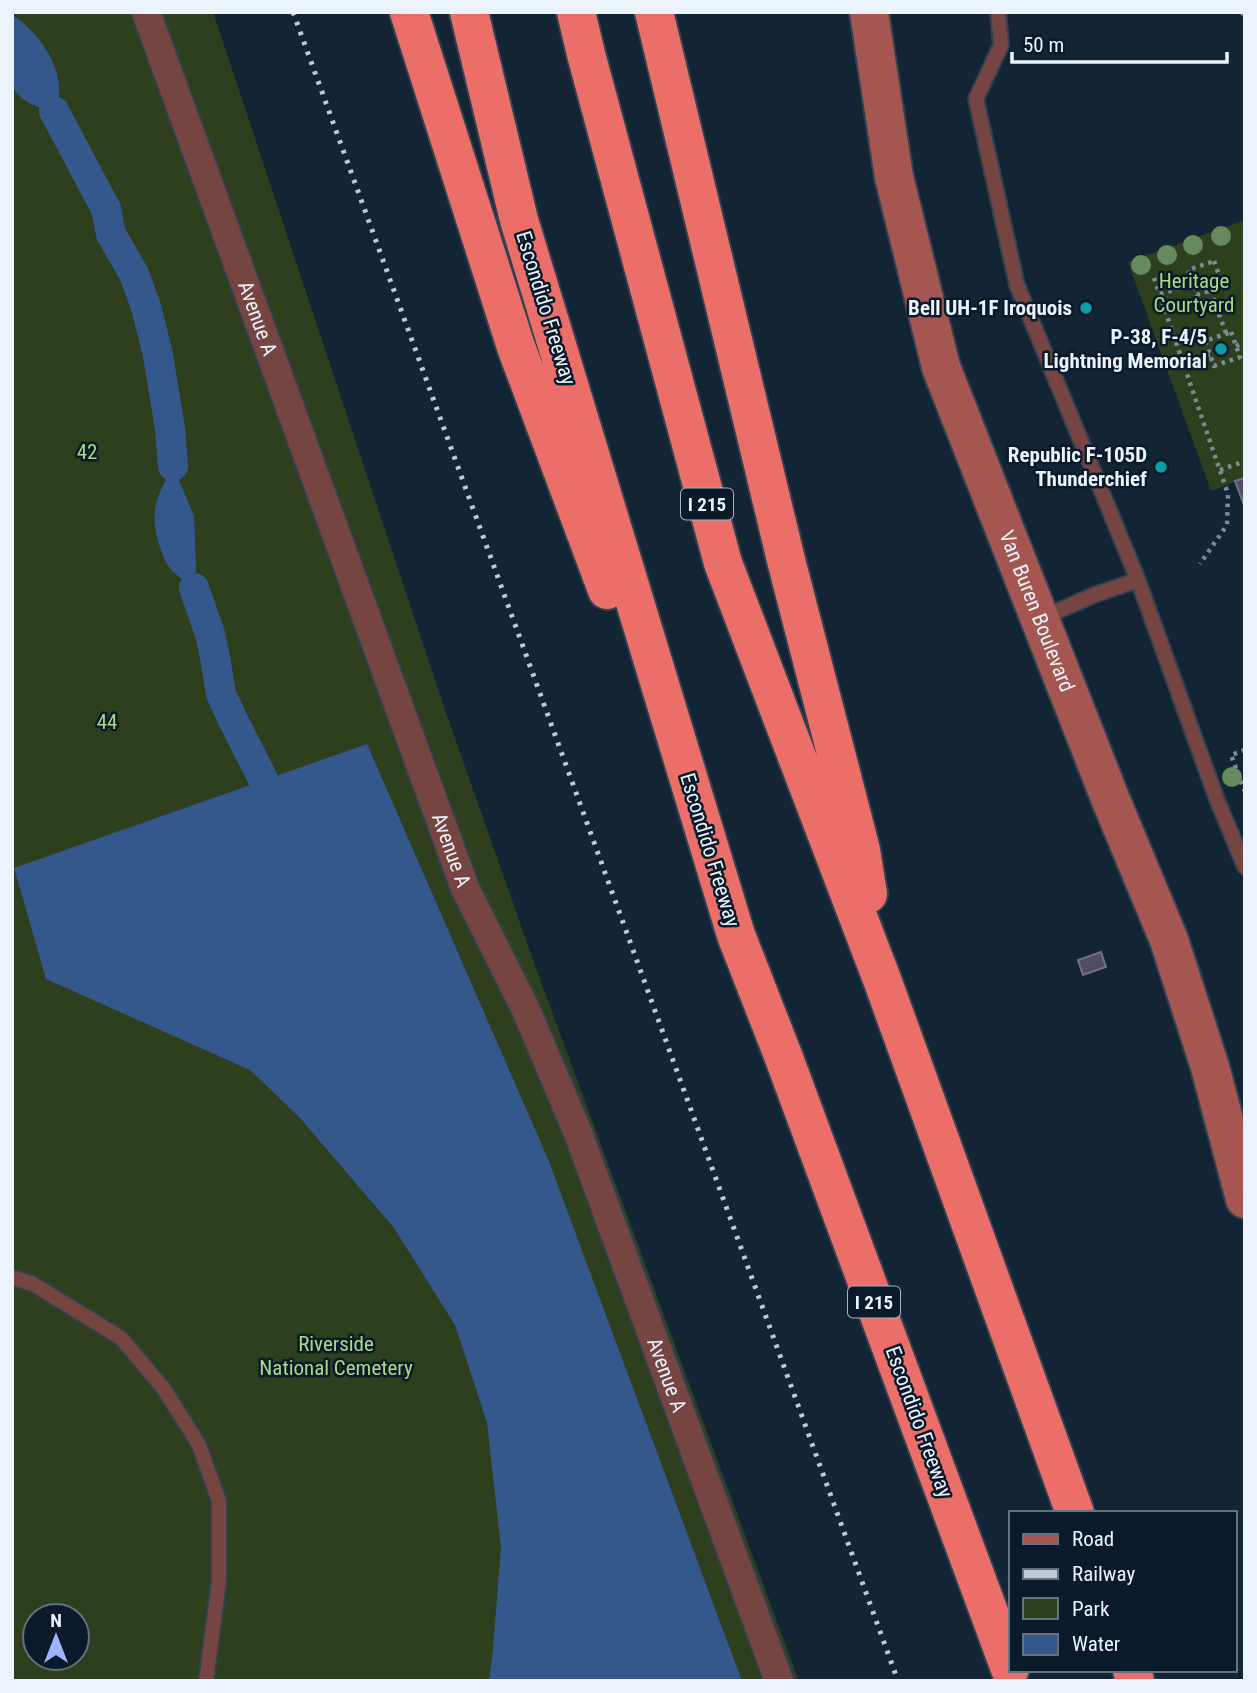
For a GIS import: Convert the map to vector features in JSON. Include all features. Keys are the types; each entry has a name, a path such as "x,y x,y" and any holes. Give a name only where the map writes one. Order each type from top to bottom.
{"highway":[{"path":"409,12 516,347 736,935"},
{"name":"Escondido Freeway","path":"469,12 519,220 736,935 1009,1667"},
{"name":"I 215","path":"576,12 723,563 883,982 1074,1511"},
{"path":"654,12 783,547 860,850 883,982"}],"street":[{"name":"Avenue A","path":"146,12 465,888 526,1010 578,1133 779,1681"},
{"name":"Van Buren Boulevard","path":"869,12 894,177 941,367 1110,798 1169,940 1210,1067 1245,1199"}],"lane":[{"path":"998,12 1001,45 976,99 1017,285 1138,580 1217,800 1245,867"},
{"path":"1040,619 1094,595 1138,580"},
{"path":"12,1277 33,1284 121,1338 164,1389 199,1446 219,1501 219,1581 206,1681"}],"path":[{"path":"1242,12 1245,19"},
{"path":"1214,261 1223,286 1210,290 1197,295 1188,270 1214,261"},
{"path":"1154,278 1228,494 1227,525 1200,564"},
{"path":"1160,294 1193,284"},
{"path":"1210,290 1226,333"},
{"path":"1231,332 1240,357 1214,366 1205,341 1226,333 1231,332"},
{"path":"1236,346 1245,342"},
{"path":"1184,364 1210,355"},
{"path":"1220,470 1245,461"},
{"path":"1245,750 1231,755 1245,792"}],"green space":[{"name":"Riverside National Cemetery","path":"12,12 213,12 444,707 537,971 799,1681 12,1681"},
{"name":"Heritage Courtyard","path":"1245,220 1245,478 1211,491 1128,262"}],"water":[{"path":"12,15 39,39 52,60 59,84 59,97 54,111 30,104 12,87"},
{"path":"173,466 194,516 194,588 170,568 155,529 157,502"},
{"path":"367,744 548,1159 742,1681 489,1681 501,1547 487,1423 455,1325 394,1228 300,1118 250,1070 46,979 14,868"}],"building":[{"path":"1245,478 1245,508 1235,481"},
{"path":"1101,952 1106,967 1083,975 1078,960"}],"waterway":[{"path":"54,111 106,209 111,234 134,274 146,307 158,355 173,466"},
{"path":"194,588 210,634 221,694 262,777 276,817"}],"railway":[{"path":"293,12 898,1681"}],"place":[{"name":"Bell UH-1F Iroquois","path":"1086,308"},
{"name":"P-38, F-4/5 Lightning Memorial","path":"1221,349"},
{"name":"Republic F-105D Thunderchief","path":"1161,467"}],"park label":[{"name":"42","path":"87,452"},
{"name":"44","path":"107,722"}]}
